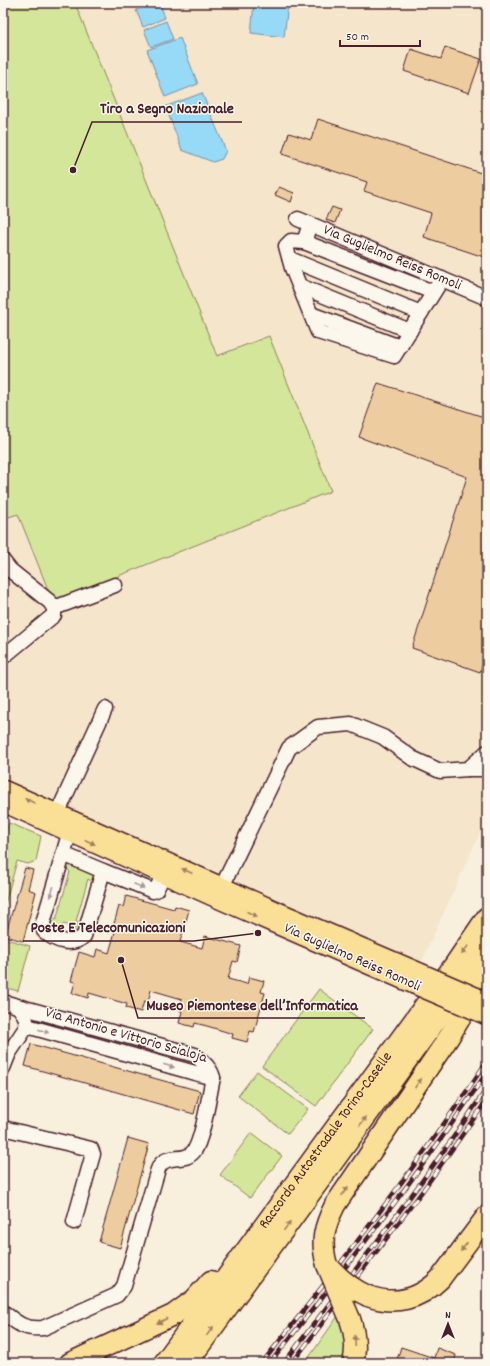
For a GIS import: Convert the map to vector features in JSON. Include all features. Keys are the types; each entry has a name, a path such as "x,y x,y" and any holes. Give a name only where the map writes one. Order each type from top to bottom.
{"highway":[{"name":"Raccordo Autostradale Torino-Caselle","path":"164,1363 453,967 487,917"},
{"name":"Raccordo Autostradale Torino-Caselle","path":"187,1363 487,950"},
{"path":"353,1363 355,1354 354,1332 327,1265 324,1252 323,1240 326,1225 335,1206 449,1037 487,973"},
{"path":"70,1363 161,1322 178,1312 195,1299 207,1286 282,1190 328,1137"},
{"path":"327,1265 341,1279 360,1293 378,1300 402,1300 413,1297 428,1289 440,1279 487,1216"}],"main road":[{"name":"Via Guglielmo Reiss Romoli","path":"3,789 54,819"},
{"name":"Via Guglielmo Reiss Romoli","path":"3,803 71,826 220,893 417,978 487,1001"},
{"name":"Via Guglielmo Reiss Romoli","path":"417,978 487,1016"}],"street":[{"name":"Via Guglielmo Reiss Romoli","path":"304,242 304,222 487,298"},
{"path":"433,292 304,242 291,241 286,246 311,314 400,347 442,279"},
{"path":"290,259 421,313"},
{"path":"300,286 410,331"},
{"path":"3,561 10,570 50,602 54,608 54,615 3,657"},
{"path":"54,608 115,585"},
{"path":"54,819 105,708"},
{"path":"220,893 289,748 318,727 351,724 384,737 412,758 440,771 487,769"},
{"path":"468,769 487,752"},
{"path":"71,826 43,923 44,931 49,936 68,942 78,941 84,936 103,872"},
{"path":"63,854 103,872 153,891 158,887 167,869"},
{"name":"Via Antonio e Vittorio Scialoja","path":"3,1002 195,1055 205,1064 213,1078 199,1141 194,1151 185,1158 172,1158 161,1164 156,1176 124,1286 117,1294 43,1328 31,1329 16,1322 3,1312"},
{"name":"Via Antonio e Vittorio Scialoja","path":"19,1007 25,1016 27,1026 213,1078"},
{"path":"3,1068 9,1053 27,1026"},
{"path":"3,1128 91,1149 93,1154 74,1222"}],"shaded area":[{"path":"3,3 487,3 487,817 420,965 3,784"}],"green space":[{"path":"8,3 75,3 217,356 269,336 331,491 53,602 18,514 3,519 3,5"},
{"path":"9,823 41,836 36,861 28,864 17,861 3,911 3,840"},
{"path":"66,862 95,871 95,884 88,879 76,921 82,928 81,932 73,935 70,934 75,928 64,924 57,930 48,926 50,915 56,920 70,872 64,865"},
{"path":"3,938 30,946 18,991 3,987"},
{"path":"319,989 373,1029 316,1106 262,1066"},
{"path":"257,1071 308,1109 288,1134 238,1096"},
{"path":"251,1133 282,1156 250,1198 220,1175"},
{"path":"338,1316 347,1337 346,1363 305,1363"}],"water":[{"path":"154,3 160,3 165,18 143,27 136,10"},
{"path":"254,3 288,4 284,37 251,33"},
{"path":"166,21 173,39 151,47 144,30"},
{"path":"180,38 198,84 165,97 147,50"},
{"path":"202,93 226,151 222,159 213,162 182,150 166,108 167,106"}],"building":[{"path":"445,47 481,59 469,93 404,71 411,49 441,59"},
{"path":"318,119 487,175 487,249 484,257 424,237 431,213 364,191 367,182 282,154 289,133 311,140"},
{"path":"279,187 294,193 291,202 275,195"},
{"path":"332,207 340,210 335,223 326,220"},
{"path":"378,383 487,418 487,650 480,672 412,648 467,477 359,437"},
{"path":"25,868 33,870 28,889 36,892 23,941 5,936"},
{"path":"126,896 174,909 175,906 189,910 180,942 202,948 205,936 241,946 237,962 233,961 228,979 247,984 249,977 264,981 261,992 265,993 254,1032 250,1031 247,1042 232,1038 233,1034 207,1026 195,1023 194,1027 179,1023 182,1011 179,1010 182,999 151,990 148,1002 144,1001 141,1012 126,1008 127,1004 89,993 88,998 72,993 75,982 71,981 79,952 95,957 97,949 109,953 115,932 112,931 119,906 123,907"},
{"path":"31,1044 200,1091 194,1114 25,1066"},
{"path":"128,1138 149,1144 120,1248 99,1242"},
{"path":"401,1347 434,1358 437,1348 456,1355 454,1363 396,1363"}],"railway":[{"path":"262,1363 378,1215 487,1061"},
{"path":"270,1363 382,1220 462,1110 487,1072"},
{"path":"284,1363 413,1193 487,1088"},
{"path":"292,1363 421,1193 487,1100"}],"place":[{"name":"Tiro a Segno Nazionale","path":"73,170"},
{"name":"Poste E Telecomunicazioni","path":"258,933"},
{"name":"Museo Piemontese dell’Informatica","path":"121,960"}]}
